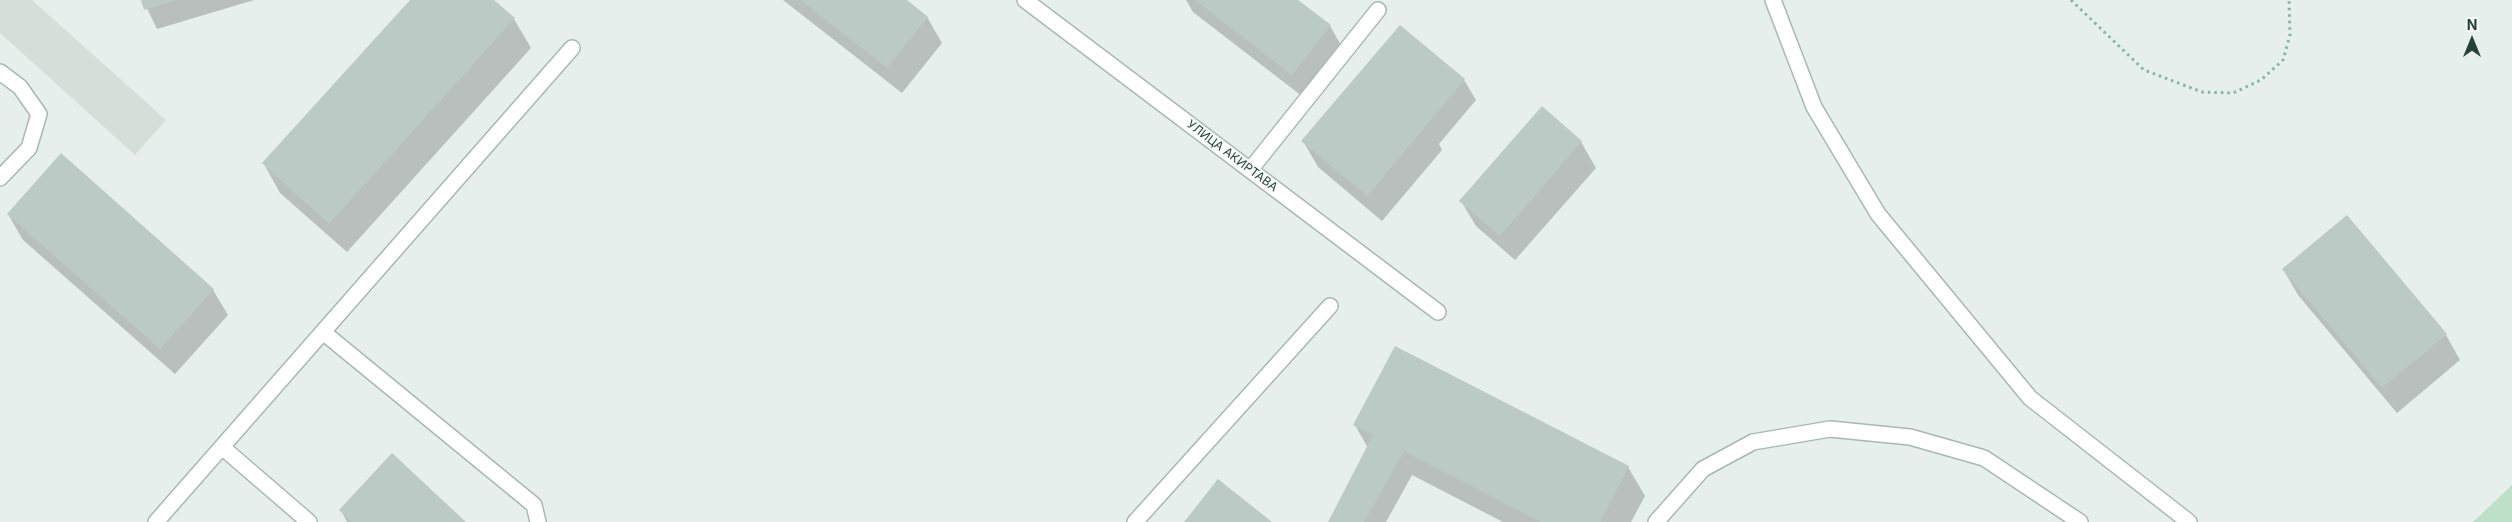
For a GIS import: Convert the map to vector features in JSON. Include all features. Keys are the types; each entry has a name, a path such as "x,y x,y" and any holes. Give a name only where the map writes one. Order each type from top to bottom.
{"street":[{"name":"УЛИЦА АКИРТАВА","path":"1025,0 1438,312"},
{"path":"1774,0 1814,107 1878,214 2030,398 2188,522"},
{"path":"1250,170 1378,10"},
{"path":"156,522 572,48"},
{"path":"0,72 20,87 39,114 29,148 0,178"},
{"path":"1135,522 1330,306"},
{"path":"323,332 534,505 538,522"},
{"path":"1656,522 1703,469 1753,442 1830,429 1910,437 1984,458 2080,522"},
{"path":"222,447 309,522"}],"path":[{"path":"2071,0 2144,70 2202,92 2233,93 2261,80 2283,60 2290,35 2289,0"}],"shaded area":[{"path":"0,0 32,0 166,120 135,155 0,33"}],"green space":[{"path":"2512,485 2512,522 2473,522"}],"building":[{"path":"141,0 177,0 144,10"},
{"path":"410,0 494,0 515,18 329,224 262,163"},
{"path":"800,0 907,0 928,17 887,68"},
{"path":"1195,0 1298,0 1331,25 1292,75"},
{"path":"1400,25 1465,79 1367,196 1301,141"},
{"path":"1542,106 1582,141 1500,236 1459,201"},
{"path":"61,153 214,289 160,349 7,214"},
{"path":"2347,215 2447,334 2382,388 2282,269"},
{"path":"1395,346 1629,466 1600,522 1541,522 1404,451 1364,522 1328,522 1373,435 1353,425"},
{"path":"392,453 466,522 352,522 339,510"},
{"path":"1218,479 1272,522 1184,522"}]}
